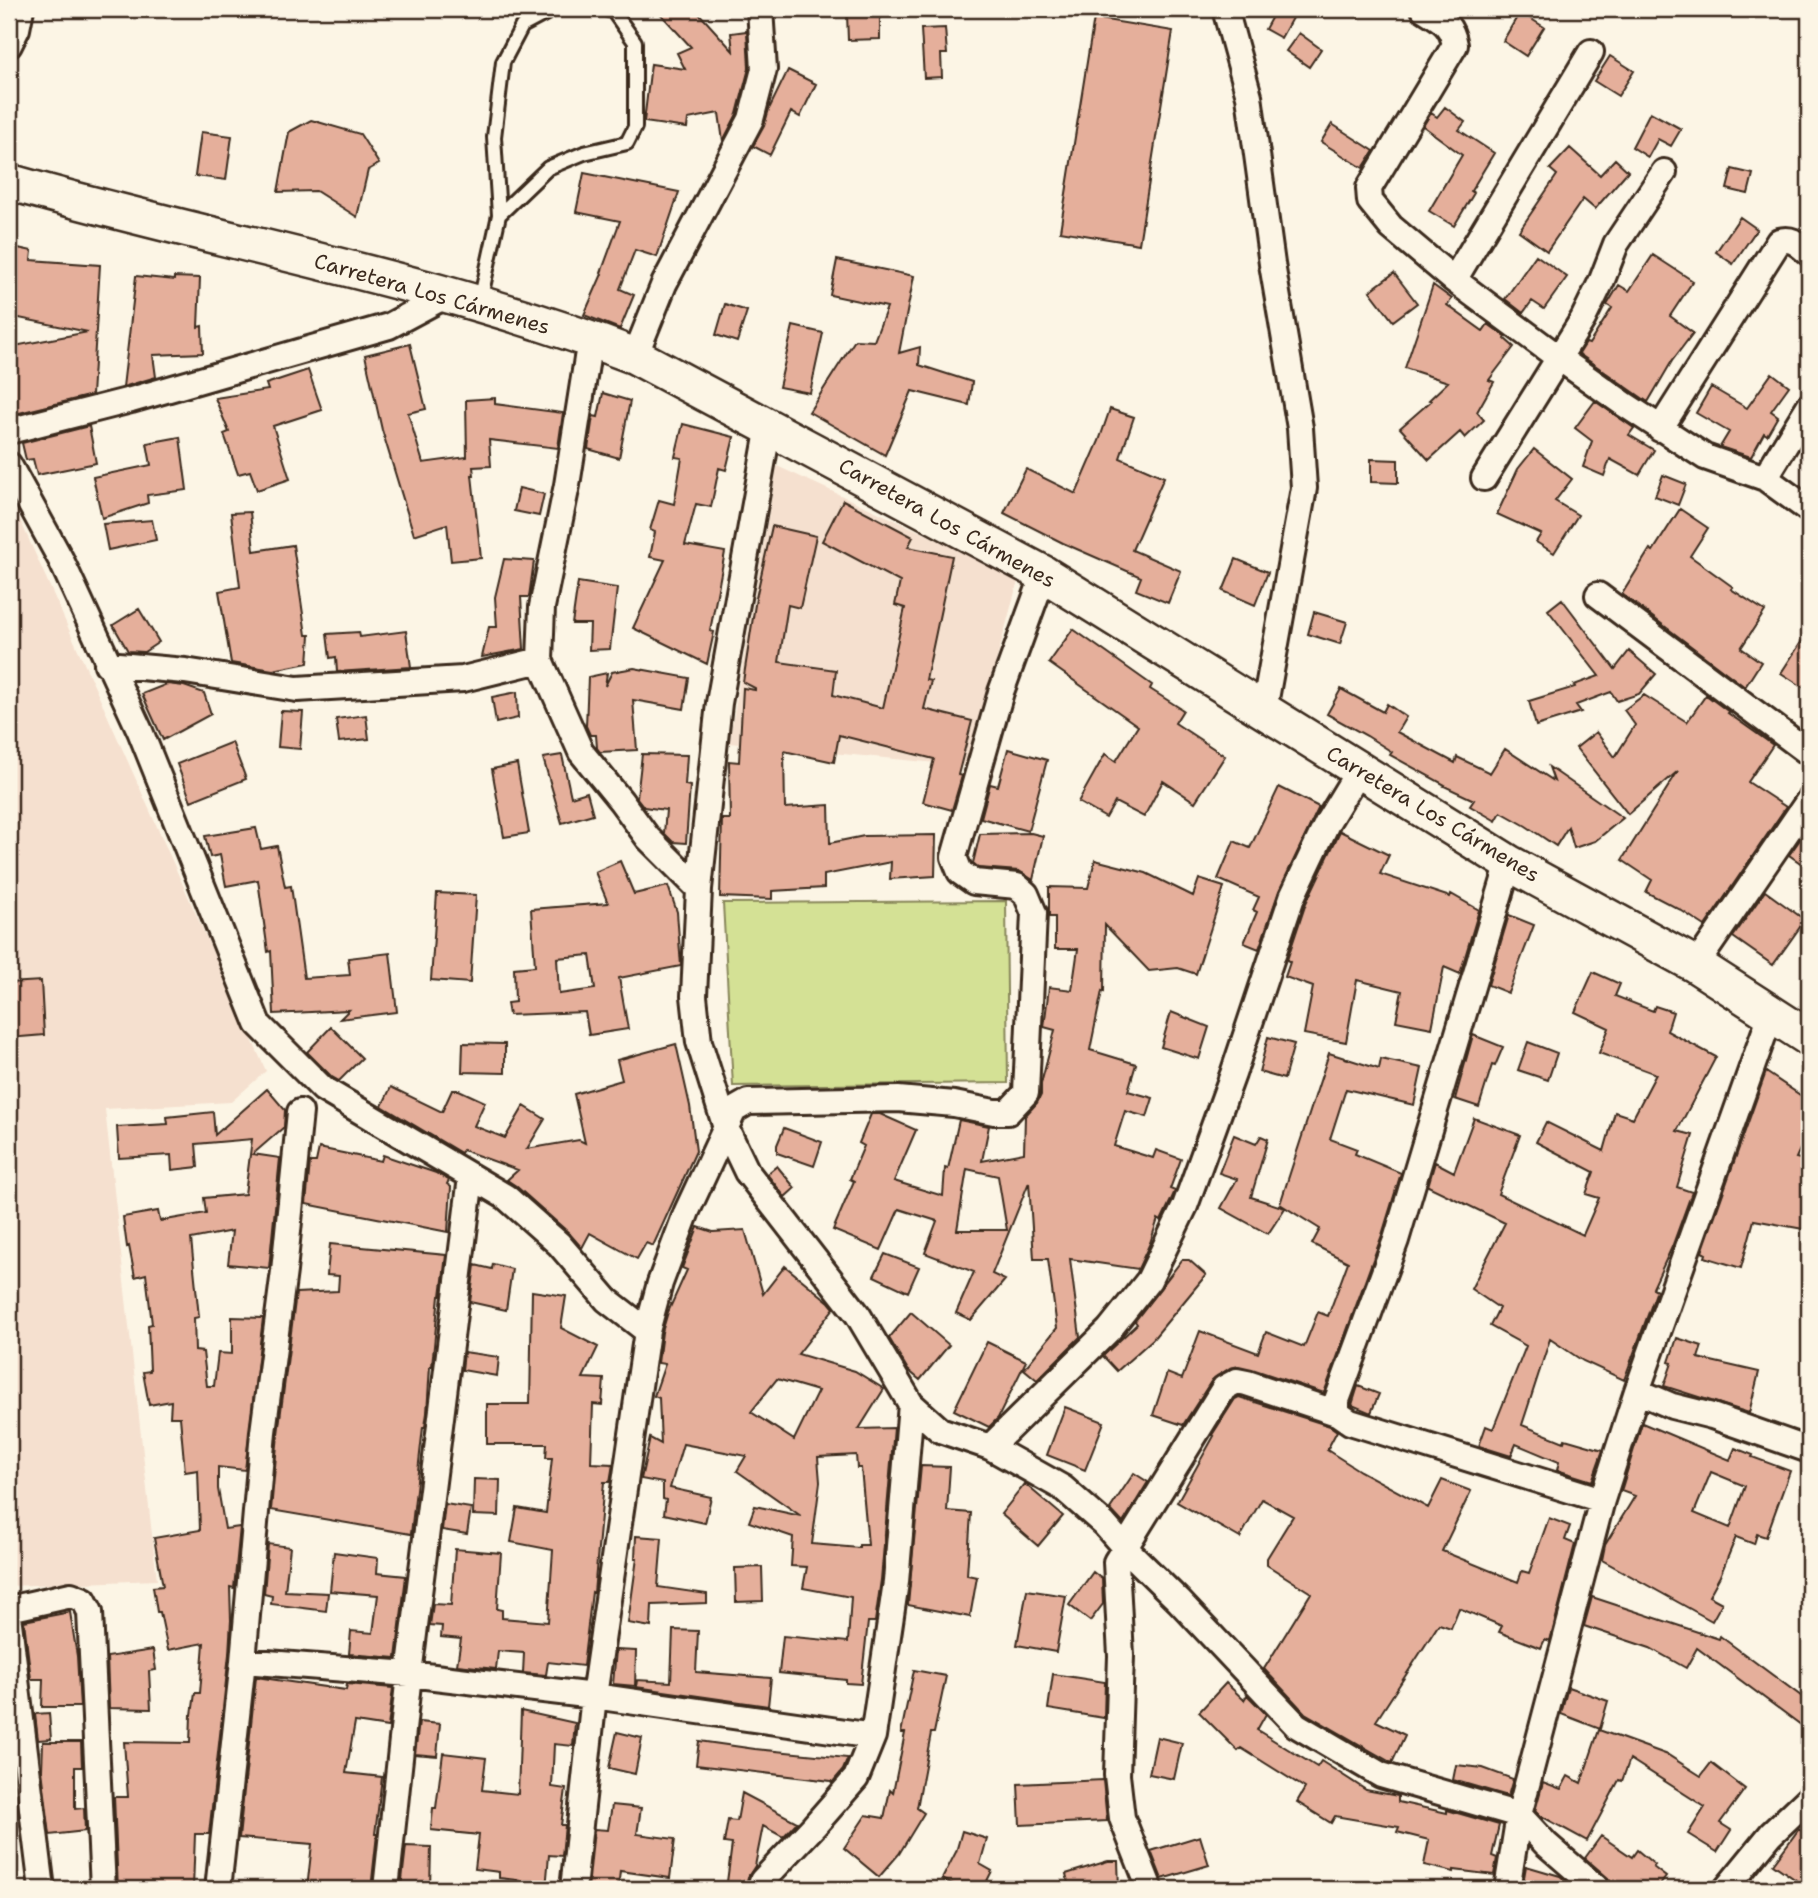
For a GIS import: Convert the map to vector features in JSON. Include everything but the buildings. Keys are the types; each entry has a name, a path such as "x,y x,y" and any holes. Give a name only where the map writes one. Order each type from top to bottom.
{"main road":[{"name":"Carretera Los Cármenes","path":"9,182 463,300 590,339 635,356 1044,575 1508,863 1696,965 1809,1038"}],"street":[{"path":"9,45 17,29 21,9"},
{"path":"635,356 664,284 751,119 764,69 760,9"},
{"path":"1225,9 1250,96 1272,264 1300,428 1304,488 1264,710"},
{"path":"1424,9 1443,21 1453,32 1455,45 1369,188 1370,201 1391,226 1454,280 1559,358 1705,457 1765,478 1809,510"},
{"path":"1454,280 1591,51"},
{"path":"1484,478 1583,319 1616,244 1664,172"},
{"path":"1661,429 1779,241 1794,241 1809,253"},
{"path":"9,431 131,400 388,326 463,300"},
{"path":"590,339 567,485 542,607 540,660 581,752 649,838 699,889"},
{"path":"1765,478 1809,406"},
{"path":"769,426 719,703 699,889 694,996 699,1042 726,1128 747,1172 858,1315 911,1404 940,1430 990,1447 1063,1488 1104,1524 1296,1724 1381,1775 1519,1815 1546,1844 1598,1889"},
{"path":"9,465 61,560 140,731 258,1024 323,1089 506,1197 559,1244 607,1300 648,1331"},
{"path":"573,1889 594,1696 648,1331 660,1283 687,1211 734,1110 748,1102 898,1099 1008,1112 1026,1093 1034,913 1026,894 1017,886 974,882 960,872 954,857 1001,692 1044,575"},
{"path":"1598,595 1809,754"},
{"path":"107,664 185,671 297,690 463,679 540,660"},
{"path":"990,1447 1109,1329 1149,1280 1185,1206 1233,1074 1292,897 1328,821 1359,770"},
{"path":"1696,965 1809,800"},
{"path":"1337,1413 1337,1400 1396,1240 1508,863"},
{"path":"1507,1889 1519,1815 1602,1500 1637,1391 1771,1014"},
{"path":"218,1889 243,1661 263,1432 284,1271 300,1112"},
{"path":"386,1889 409,1674 471,1178"},
{"path":"1150,1889 1122,1818 1117,1775 1121,1656 1116,1562 1224,1388 1237,1381 1247,1383 1337,1413 1350,1422 1602,1500"},
{"path":"1637,1391 1672,1406 1713,1416 1809,1450"},
{"path":"760,1889 762,1881 856,1778 873,1736 896,1582 911,1404"},
{"path":"9,1609 71,1595 84,1600 90,1612 103,1889"},
{"path":"9,1623 42,1889"},
{"path":"243,1661 409,1674 594,1696 873,1736"},
{"path":"1726,1889 1772,1834 1809,1798"}],"lane":[{"path":"499,215 494,137 503,62 522,26 554,9"},
{"path":"463,300 499,215 548,168 583,153 626,143 635,127 635,43 613,11 605,9"}],"shaded area":[{"path":"777,466 1019,577 968,766 729,743"},
{"path":"9,495 266,1071 231,1102 105,1109 157,1580 9,1586"}],"green space":[{"path":"1006,901 1008,1083 733,1086 723,903"}]}
